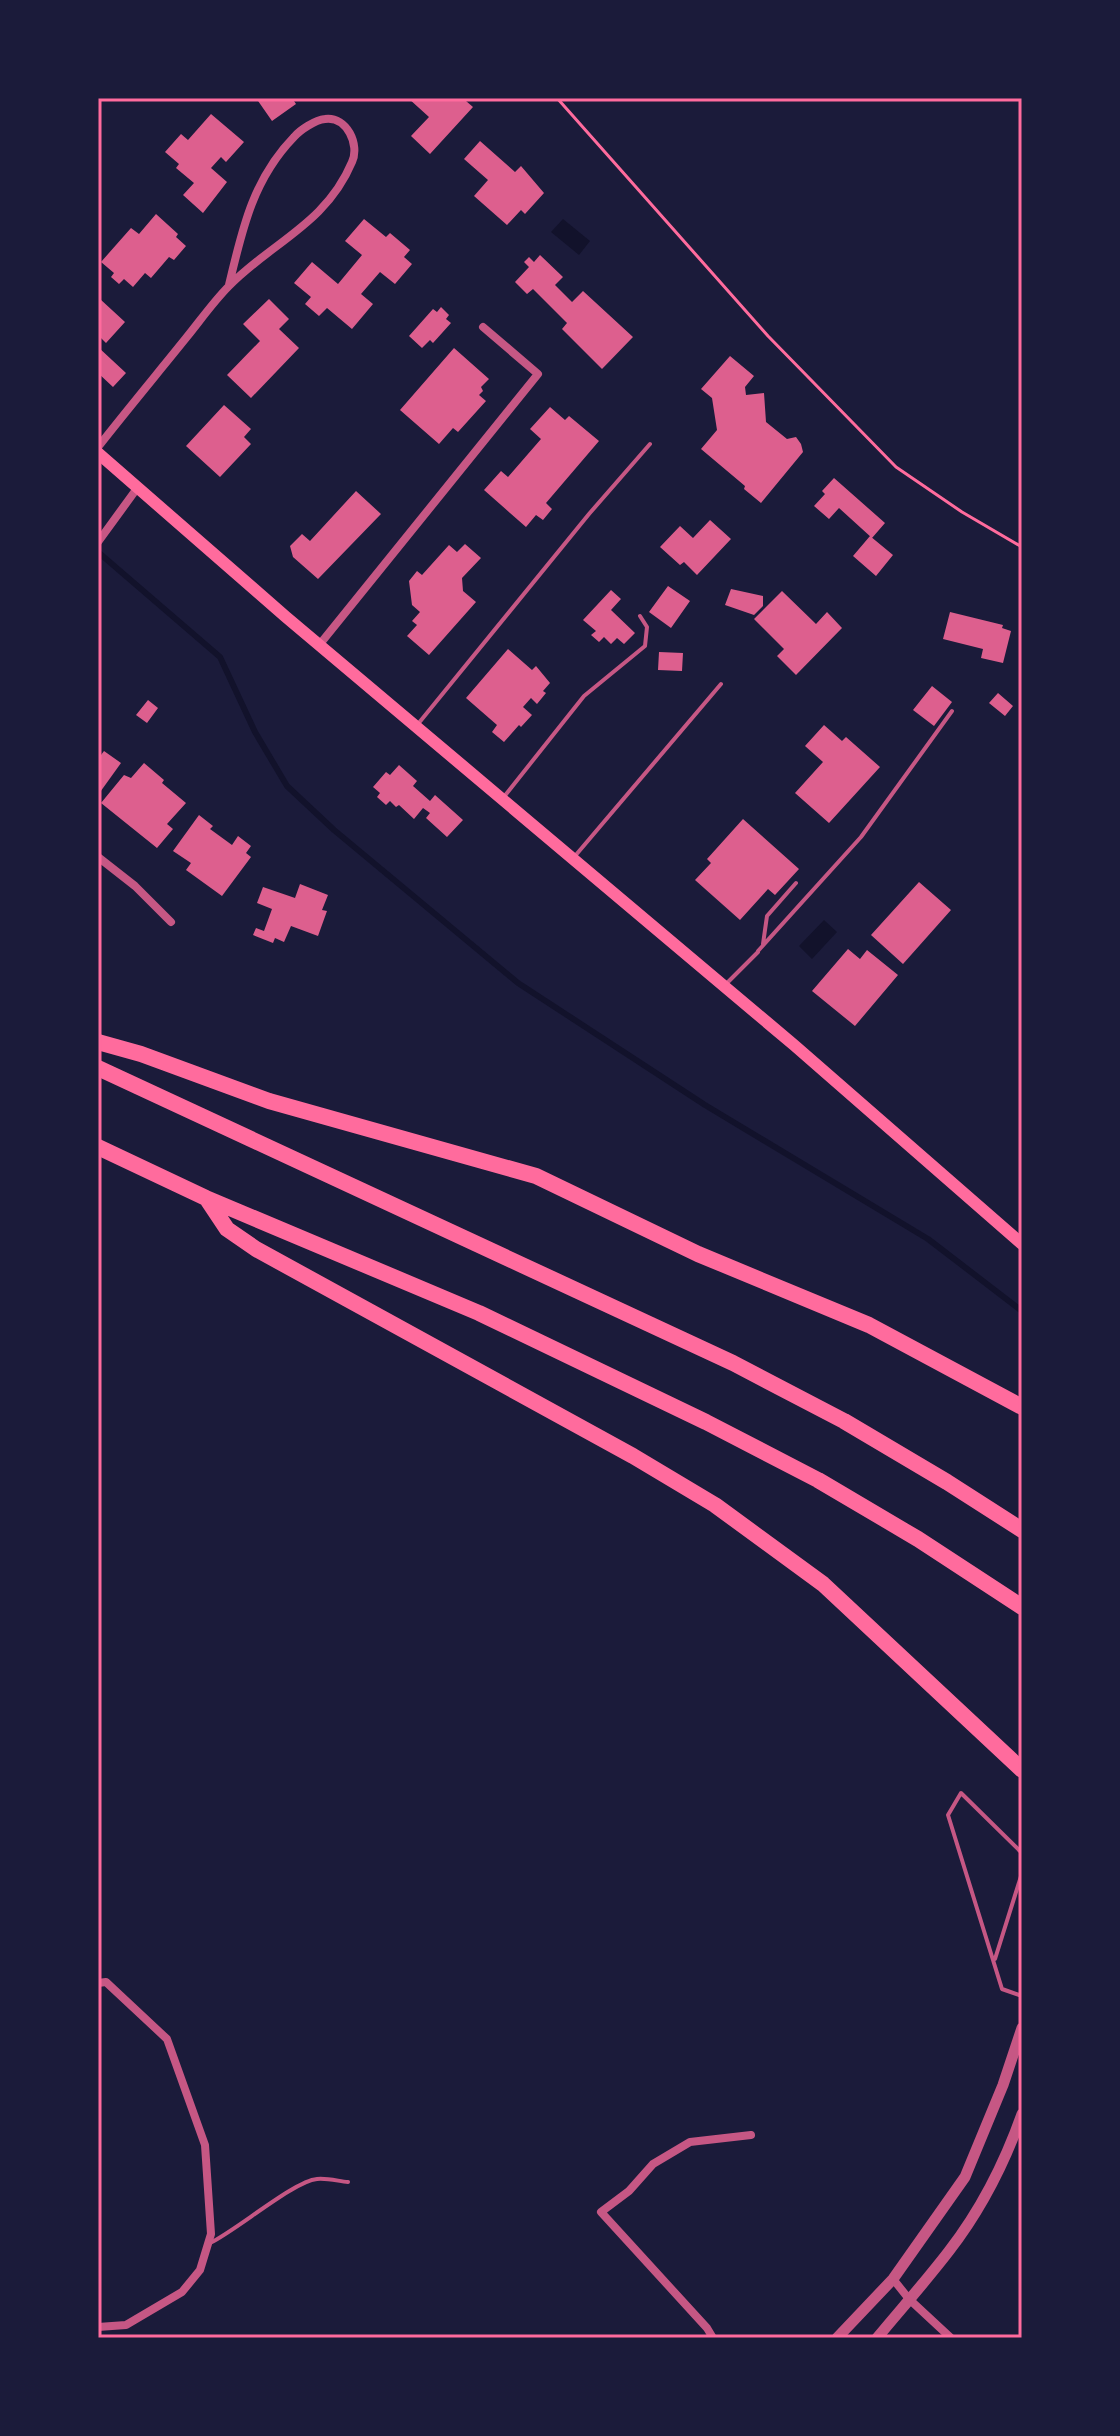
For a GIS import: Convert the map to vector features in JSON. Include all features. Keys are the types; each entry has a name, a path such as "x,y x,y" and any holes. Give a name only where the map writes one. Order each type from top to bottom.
{"highway":[{"path":"98,1042 141,1054 269,1101 536,1176 698,1254 869,1325 1022,1407"},
{"path":"98,1068 733,1363 844,1421 1022,1530"},
{"path":"98,1147 206,1198 479,1313 706,1422 818,1480 918,1539 1022,1607"},
{"path":"206,1198 227,1229 256,1249 633,1456 715,1505 823,1584 1022,1770"}],"main road":[{"path":"98,450 286,617 574,858 1022,1244"}],"street":[{"path":"98,450 229,285 313,220 337,192 354,159 354,142 348,128 326,118 314,123 296,134 266,170 244,223 229,285"},
{"path":"320,644 538,374 483,327"},
{"path":"98,542 138,487"},
{"path":"98,857 135,886 171,922"},
{"path":"98,1983 106,1982 167,2039 205,2145 211,2234 200,2270 182,2292 126,2325 98,2327"},
{"path":"837,2338 893,2279 965,2177 1003,2085 1022,2028"},
{"path":"877,2338 967,2225 1009,2150 1022,2114"},
{"path":"713,2338 601,2212 629,2191 653,2164 690,2142 751,2135"},
{"path":"893,2279 909,2299 951,2338"}],"lane":[{"path":"417,726 589,514 650,444"},
{"path":"502,799 584,696 645,646 647,627 640,616"},
{"path":"574,858 721,684"},
{"path":"724,986 861,837 952,711"},
{"path":"758,951 765,941 767,916 796,883"},
{"path":"1022,1853 961,1793 948,1815 1002,1989 1022,1996"},
{"path":"994,1961 1022,1873"},
{"path":"208,2244 230,2234 290,2190 315,2178 348,2182"}],"path":[{"path":"557,98 768,336 896,467 962,512 1022,547"}],"shaded area":[{"path":"563,219 590,241 579,255 551,232"},
{"path":"824,920 837,932 812,959 799,946"}],"building":[{"path":"256,98 292,98 296,104 272,121"},
{"path":"408,98 469,98 466,101 473,107 430,154 411,136 429,117"},
{"path":"211,114 244,142 226,162 221,157 211,168 227,182 203,213 183,195 194,183 176,168 179,164 165,152 181,134 188,140"},
{"path":"480,141 515,172 521,166 544,193 525,214 521,210 507,225 474,196 488,180 464,159"},
{"path":"156,214 186,246 174,260 169,257 151,278 145,273 133,287 124,279 119,284 111,277 114,273 101,262 131,228 139,234"},
{"path":"364,219 386,237 390,233 410,250 404,257 412,264 395,284 380,272 361,294 373,304 352,329 327,308 319,316 305,304 311,297 294,283 312,262 338,284 362,255 345,241"},
{"path":"540,255 563,277 555,285 572,302 583,291 633,337 602,369 562,329 567,323 533,289 527,294 515,282 529,267 524,262 529,257 534,262"},
{"path":"100,299 125,322 106,343 100,337 98,340"},
{"path":"269,299 289,319 279,329 299,348 251,398 227,375 260,341 243,324"},
{"path":"441,307 449,315 446,319 451,323 433,343 430,340 422,348 409,336 433,309 437,312"},
{"path":"98,347 126,373 113,387 98,373"},
{"path":"454,348 489,379 481,387 483,391 479,395 486,401 458,432 453,428 439,444 400,410"},
{"path":"730,356 754,376 745,387 746,395 764,393 766,422 787,439 796,437 803,452 761,503 701,449 717,430 712,398 701,389"},
{"path":"224,405 251,429 244,437 251,444 220,477 186,446"},
{"path":"550,407 565,420 569,416 599,441 546,503 552,509 543,520 536,515 526,527 484,490 501,471 508,477 541,439 530,429"},
{"path":"834,478 885,523 872,538 839,508 829,519 814,506"},
{"path":"356,491 381,514 318,579 293,557 290,546 302,534 310,541"},
{"path":"710,520 731,539 697,575 684,562 680,565 660,547 680,526 693,538"},
{"path":"870,536 893,555 876,576 853,556"},
{"path":"465,544 481,558 462,578 463,591 476,602 429,655 407,636 417,625 412,621 420,612 412,605 409,581 417,571 422,575 449,545 457,552"},
{"path":"668,586 690,601 671,628 649,612"},
{"path":"731,589 763,596 763,606 754,615 725,605"},
{"path":"611,590 621,599 611,610 635,633 624,644 617,638 611,644 604,637 599,642 591,635 596,631 583,620"},
{"path":"782,591 816,624 827,612 842,628 796,675 777,656 784,649 754,619"},
{"path":"950,612 1003,625 1002,628 1011,631 1003,663 981,658 983,649 943,639"},
{"path":"508,649 532,670 536,666 550,683 537,704 531,698 523,707 532,715 504,742 492,732 497,725 466,698"},
{"path":"659,652 683,653 682,671 658,670"},
{"path":"932,686 952,702 934,726 913,710"},
{"path":"998,693 1013,706 1005,716 989,703"},
{"path":"148,700 158,708 147,723 136,715"},
{"path":"824,725 842,741 846,737 880,767 829,823 795,793 823,762 805,746"},
{"path":"104,751 121,763 98,795 98,759"},
{"path":"144,763 186,803 167,824 173,829 157,848 101,803 124,775 131,778"},
{"path":"399,765 417,781 413,786 430,801 435,795 463,820 447,837 426,818 430,813 423,808 414,819 399,805 396,807 390,801 386,805 377,797 380,793 373,787 386,772 390,775"},
{"path":"199,815 213,826 210,829 232,845 238,836 251,846 246,853 251,857 222,896 186,870 191,863 173,851"},
{"path":"743,819 799,869 775,895 768,889 740,920 695,880 711,863 707,859"},
{"path":"919,882 951,910 903,964 871,935"},
{"path":"300,884 328,895 322,910 327,911 318,936 291,926 284,942 275,938 273,943 253,935 256,928 264,931 272,909 257,903 263,887 295,898"},
{"path":"848,949 860,959 867,950 898,975 855,1026 812,991"}],"waterway":[{"path":"98,552 220,657 255,732 287,786 334,830 518,983 705,1105 928,1239 1022,1311"}]}
